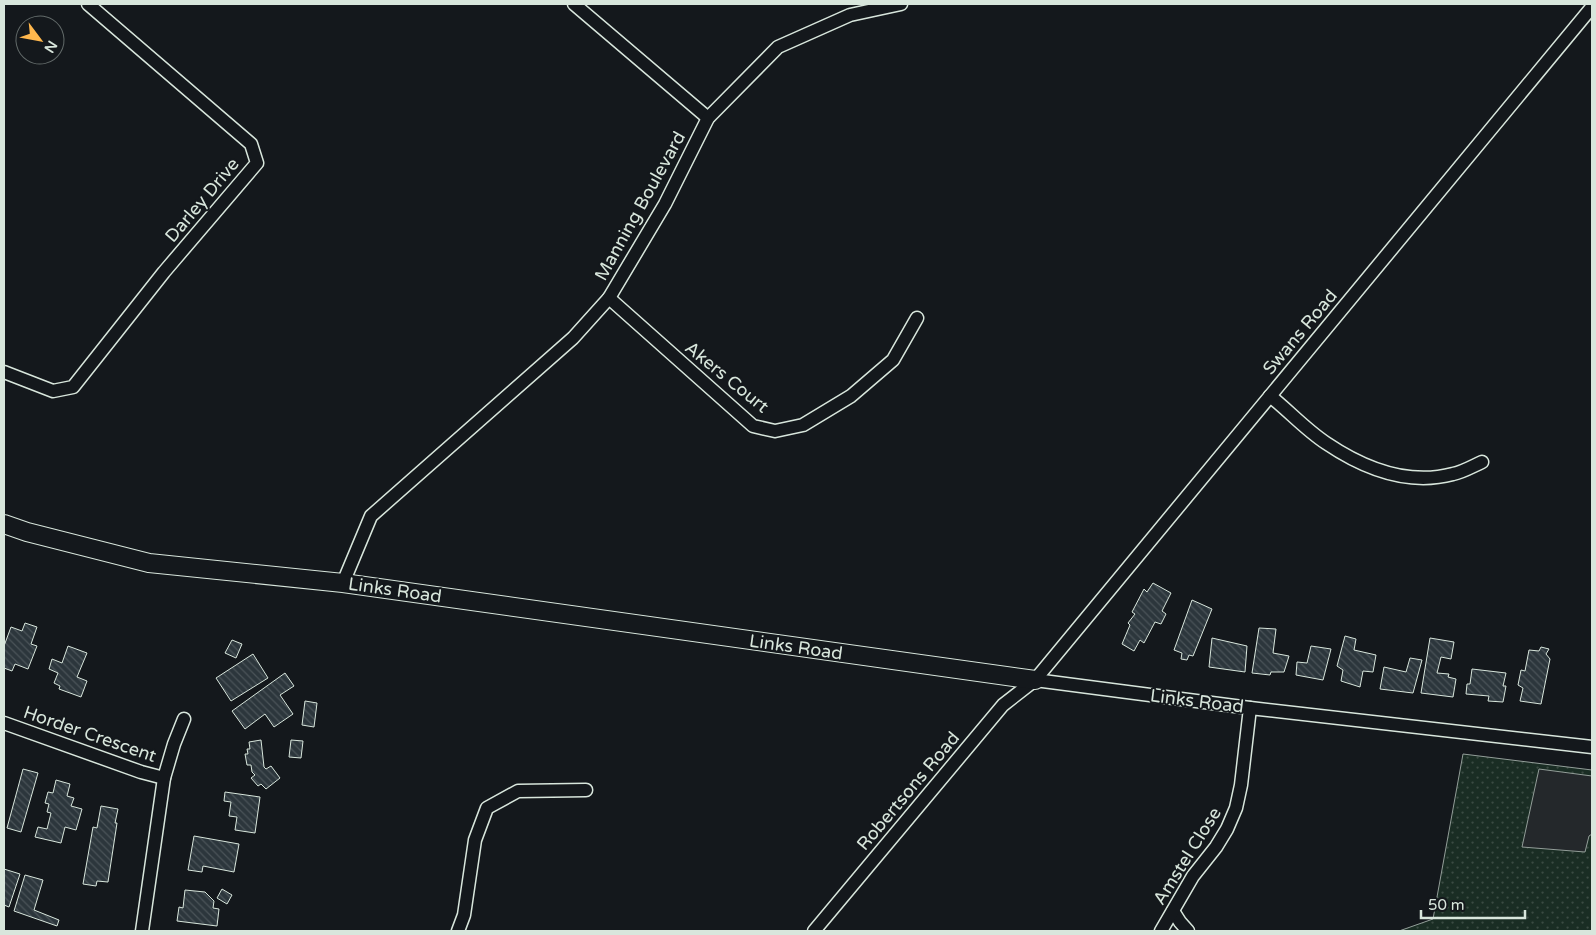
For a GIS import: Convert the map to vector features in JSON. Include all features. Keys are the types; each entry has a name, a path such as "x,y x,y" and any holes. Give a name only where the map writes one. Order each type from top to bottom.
{"street":[{"name":"Darley Drive","path":"4,372 53,391 73,387 164,272 257,163 251,144 88,4"},
{"path":"574,4 708,118"},
{"name":"Manning Boulevard","path":"343,583 371,516 573,338 609,298 665,204 708,118 778,46 850,15 901,4"},
{"name":"Swans Road","path":"1035,680 1592,7"},
{"name":"Akers Court","path":"609,298 753,426 775,431 804,426 851,396 893,360 917,318"},
{"path":"1270,396 1325,442 1354,460 1388,474 1421,479 1454,474 1482,462"},
{"name":"Links Road","path":"4,524 27,532 148,563 343,583 1035,680 1250,708 1592,747"},
{"name":"Robertsons Road","path":"814,931 1003,705 1035,680"},
{"name":"Amstel Close","path":"1161,931 1193,876 1216,847 1227,829 1236,808 1241,785 1250,708"},
{"name":"Horder Crescent","path":"142,931 164,778 184,718"},
{"name":"Horder Crescent","path":"4,723 141,772 164,778"},
{"path":"458,931 464,915 475,840 486,808 518,791 586,790"},
{"path":"1173,911 1188,931"}],"green space":[{"path":"1463,754 1592,770 1592,931 1399,931 1433,919"}],"shaded area":[{"path":"1539,769 1592,776 1592,834 1589,836 1585,852 1522,847"}],"building":[{"path":"1153,583 1171,593 1162,611 1166,614 1161,624 1155,622 1144,643 1140,640 1134,651 1122,644 1130,625 1128,623 1135,614 1132,612 1144,589 1147,592"},
{"path":"1192,600 1212,609 1193,656 1189,655 1187,660 1181,659 1182,653 1174,650"},
{"path":"25,623 37,627 31,644 37,646 28,669 15,664 12,671 4,668 4,646 11,627 22,631"},
{"path":"1259,628 1276,629 1273,653 1289,656 1284,672 1271,672 1270,675 1252,673"},
{"path":"1345,636 1356,639 1354,650 1376,655 1373,672 1363,671 1360,687 1341,681 1343,670 1337,666"},
{"path":"1212,638 1247,646 1245,672 1209,667"},
{"path":"1430,638 1454,642 1451,659 1441,657 1437,673 1449,674 1448,677 1456,679 1453,697 1421,693"},
{"path":"232,640 242,644 236,658 225,653"},
{"path":"68,646 87,653 77,677 87,681 81,697 59,689 60,686 54,683 58,673 49,669 52,659 62,663"},
{"path":"1311,646 1331,649 1323,680 1296,675 1297,662 1307,663"},
{"path":"1541,647 1549,649 1546,654 1550,659 1541,704 1520,701 1523,688 1518,685 1521,670 1525,671 1529,650 1539,651"},
{"path":"253,654 268,678 231,701 216,678"},
{"path":"1410,658 1422,660 1413,693 1380,689 1384,667 1406,672"},
{"path":"1472,669 1506,673 1503,686 1506,686 1503,702 1488,701 1489,696 1466,694 1467,684 1470,684"},
{"path":"285,673 294,686 280,695 293,714 274,727 265,714 245,729 232,711"},
{"path":"305,701 317,703 314,727 302,725"},
{"path":"261,740 264,767 266,769 271,766 280,778 266,789 261,784 258,786 251,778 255,775 252,772 251,765 247,765 245,754 248,754 247,749 250,749 249,742"},
{"path":"291,740 303,741 301,758 289,757"},
{"path":"23,769 38,773 21,832 7,828"},
{"path":"56,780 70,784 67,796 74,798 71,806 82,809 76,830 65,827 61,843 35,837 38,827 47,829 51,813 47,812 49,804 45,803 48,792 53,793"},
{"path":"225,792 260,797 255,833 235,830 237,817 229,816 231,802 224,801"},
{"path":"101,806 118,809 108,882 97,881 96,886 83,884 93,827 97,828"},
{"path":"194,836 239,844 234,872 203,866 202,872 188,870"},
{"path":"4,869 20,874 9,907 4,905"},
{"path":"25,875 43,880 34,910 59,920 57,926 14,911"},
{"path":"222,889 232,895 227,904 217,898"},
{"path":"185,890 205,892 214,901 213,908 219,909 217,926 177,921 179,907 183,908"}]}
